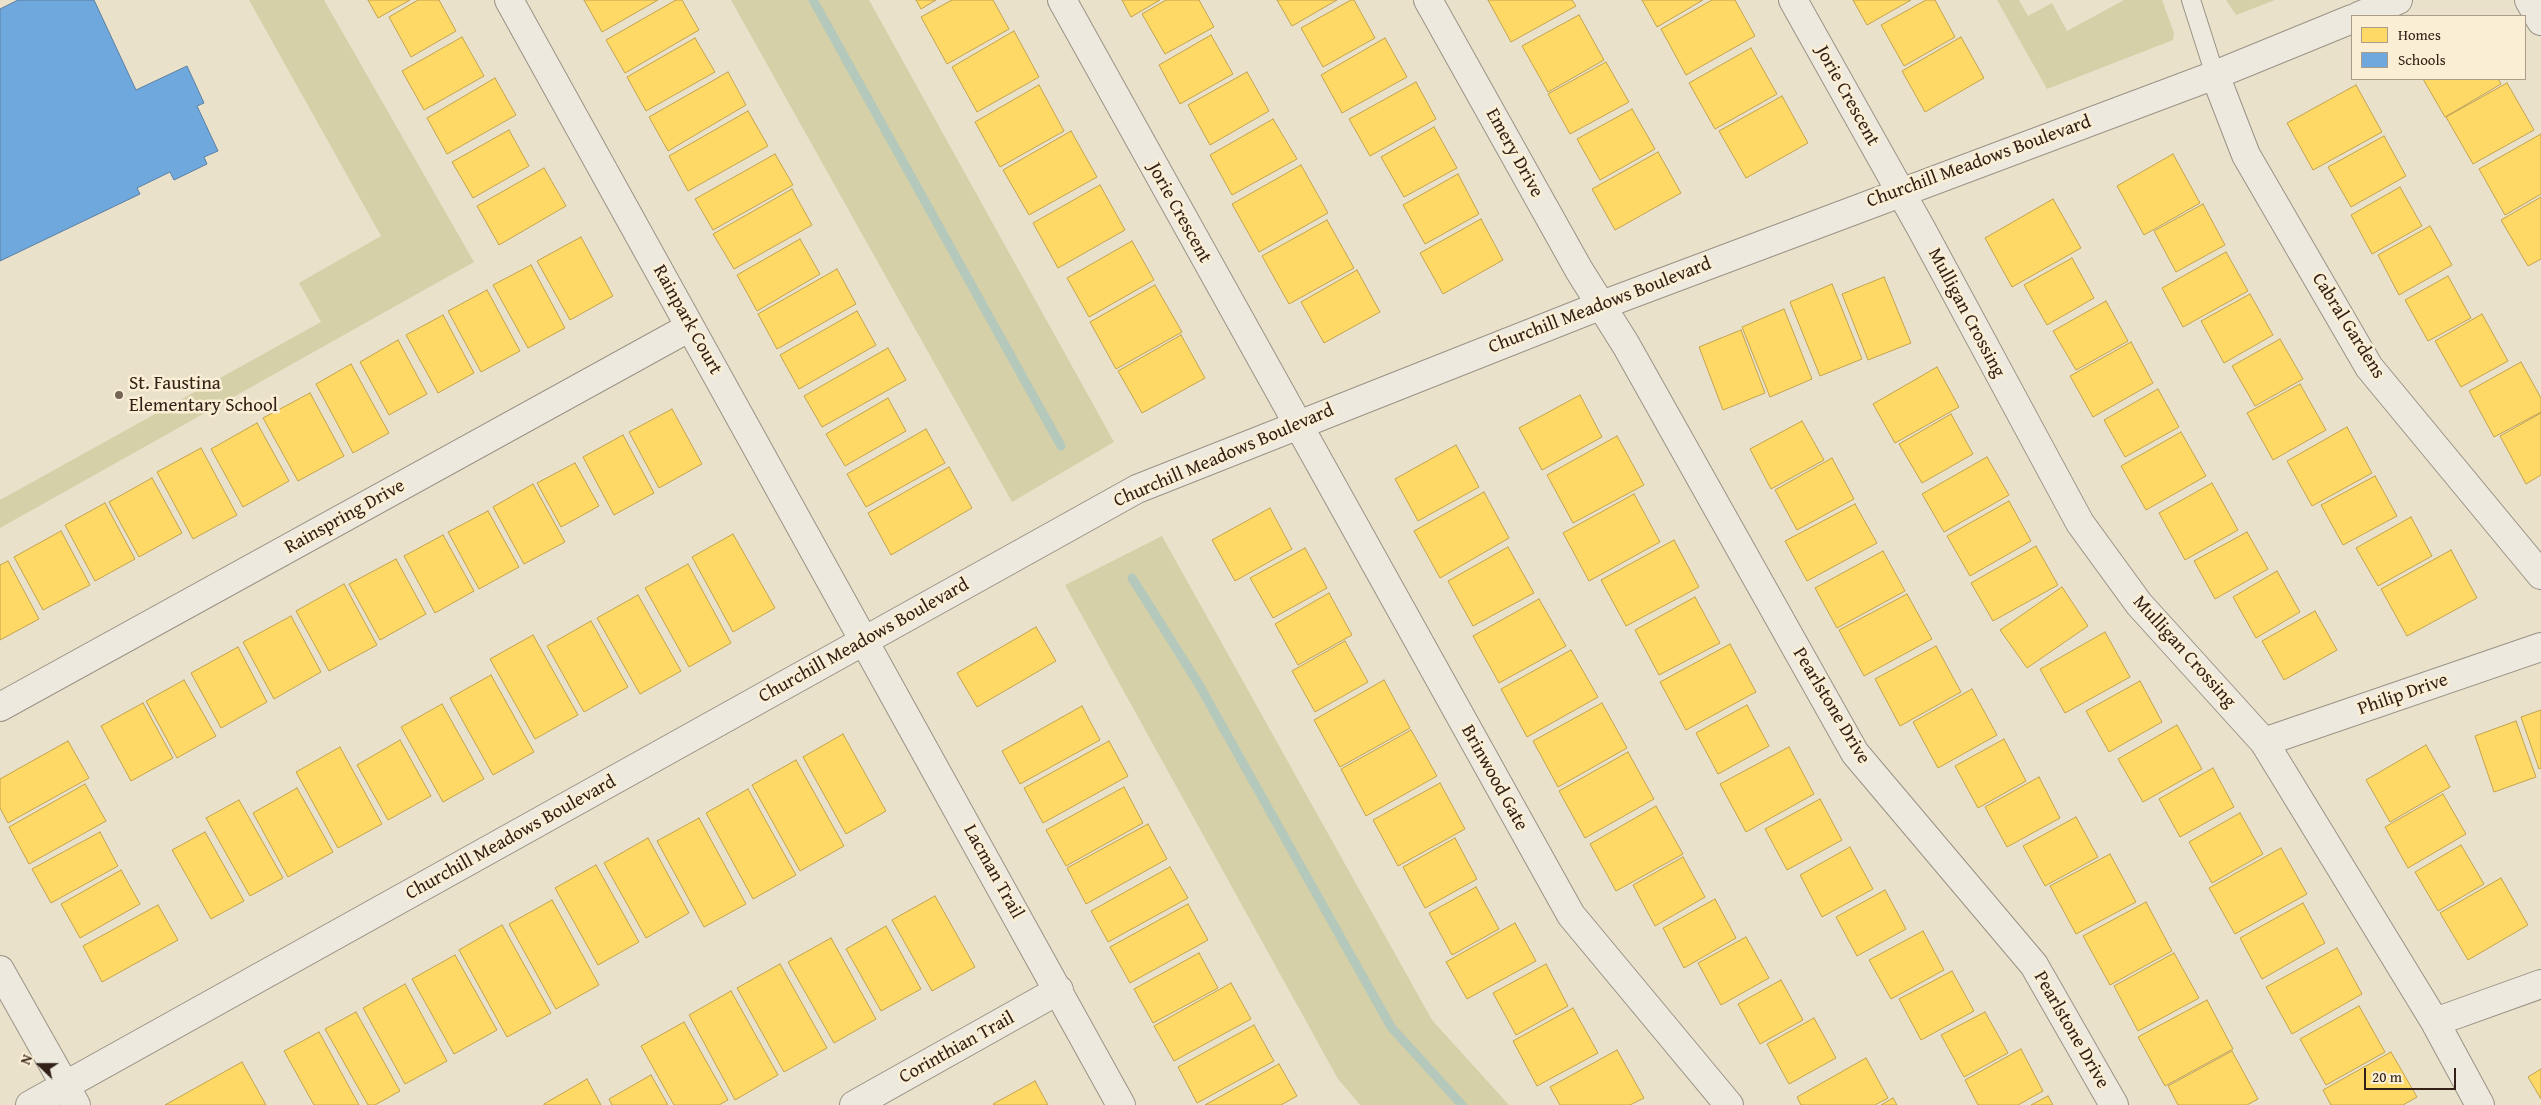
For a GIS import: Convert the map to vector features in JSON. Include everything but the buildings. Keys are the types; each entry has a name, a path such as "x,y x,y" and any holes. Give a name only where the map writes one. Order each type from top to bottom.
{"street":[{"name":"Rainpark Court","path":"509,0 864,641"},
{"name":"Jorie Crescent","path":"1062,0 1297,425"},
{"name":"Emery Drive","path":"1428,0 1579,270 1602,305"},
{"name":"Jorie Crescent","path":"1793,0 1900,191"},
{"path":"2361,15 2398,0"},
{"path":"2529,0 2541,22"},
{"name":"Churchill Meadows Boulevard","path":"30,1105 70,1096 864,641 1137,489 1602,305 1900,191 2215,75 2351,19"},
{"name":"Cabral Gardens","path":"2215,75 2246,155 2369,367 2541,574"},
{"name":"Mulligan Crossing","path":"1900,191 2080,523 2139,604 2264,742 2435,1022 2480,1105"},
{"name":"Pearlstone Drive","path":"1602,305 1855,753 2034,965 2114,1105"},
{"name":"Rainspring Drive","path":"0,708 690,327"},
{"name":"Brinwood Gate","path":"1297,425 1571,915 1730,1105"},
{"name":"Lacman Trail","path":"864,641 1121,1105"},
{"name":"Philip Drive","path":"2264,742 2541,647"},
{"path":"0,970 70,1096"},
{"path":"2435,1022 2541,984"},
{"name":"Corinthian Trail","path":"854,1105 1059,990"}],"lane":[{"path":"2191,0 2215,75"}],"shaded area":[{"path":"249,0 324,0 474,262 0,528 0,500 321,322 299,283 381,236"},
{"path":"731,0 869,0 1114,442 1012,502"},
{"path":"1997,0 2019,0 2028,16 2052,3 2067,31 2124,0 2162,0 2174,33 2173,40 2047,89"},
{"path":"2226,0 2275,0 2236,15"},
{"path":"1162,536 1432,1020 1509,1105 1360,1105 1338,1079 1065,585"}],"waterway":[{"path":"813,0 1061,446"},
{"path":"1132,578 1198,683 1391,1027 1462,1105"}],"place":[{"name":"St. Faustina Elementary School","path":"119,395"}]}
